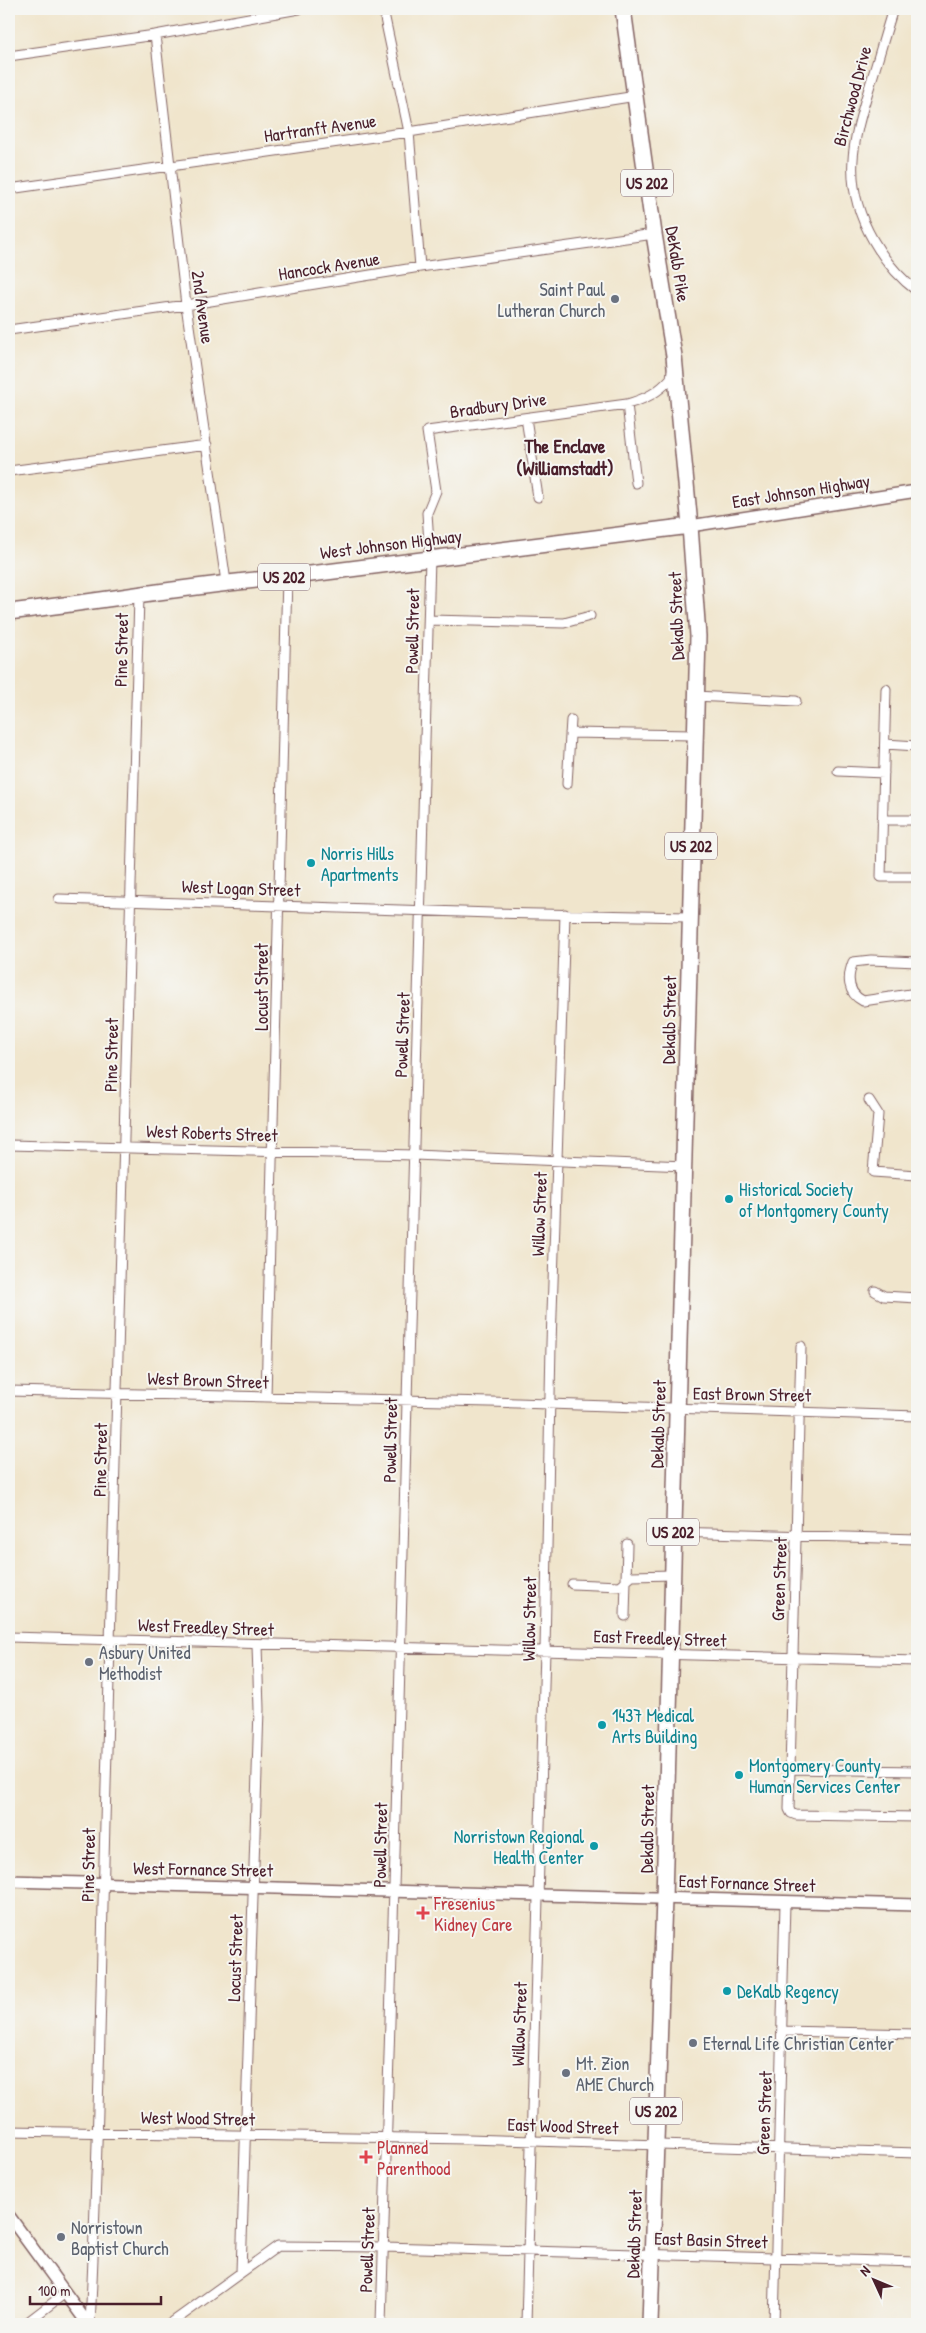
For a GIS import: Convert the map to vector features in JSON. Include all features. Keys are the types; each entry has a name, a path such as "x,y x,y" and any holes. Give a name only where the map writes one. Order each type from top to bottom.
{"highway":[{"name":"DeKalb Pike","path":"623,9 654,234 674,356 690,526"},
{"name":"West Johnson Highway","path":"9,612 139,596 226,582 287,577 430,557 690,526"},
{"name":"Dekalb Street","path":"650,2324 685,1166 689,917 698,636 690,526"}],"street":[{"path":"9,56 155,35 299,9"},
{"path":"382,9 409,132 420,267"},
{"name":"Birchwood Drive","path":"893,9 855,134 853,174 860,213 868,231 890,266 901,279 917,291"},
{"name":"2nd Avenue","path":"155,35 186,305 226,582"},
{"name":"Hartranft Avenue","path":"9,189 409,132 636,96"},
{"name":"Hancock Avenue","path":"9,330 186,305 420,267 654,234"},
{"name":"Bradbury Drive","path":"430,557 426,513 436,490 428,431 626,404 644,399 663,387 671,378 674,356"},
{"path":"626,404 636,483"},
{"path":"526,418 538,498"},
{"path":"9,471 207,445"},
{"name":"East Johnson Highway","path":"690,526 917,491"},
{"name":"Powell Street","path":"381,2324 396,1892 407,1401 422,911 430,557"},
{"name":"Locust Street","path":"266,1397 277,1022 277,906 287,577"},
{"name":"Pine Street","path":"89,2324 96,2206 104,1945 103,1884 139,596"},
{"path":"428,620 564,623 590,616"},
{"path":"886,689 881,877 917,877"},
{"path":"695,696 796,701"},
{"path":"567,784 571,720"},
{"path":"570,733 694,735"},
{"path":"885,744 917,746"},
{"path":"838,771 884,773"},
{"path":"882,820 917,820"},
{"name":"West Logan Street","path":"59,899 422,911 689,917"},
{"name":"Willow Street","path":"526,2324 565,914"},
{"path":"917,962 871,960 853,962 849,972 850,988 856,998 862,1001 917,993"},
{"path":"869,1100 878,1114 873,1172 917,1175"},
{"name":"West Roberts Street","path":"9,1145 125,1146 685,1166"},
{"path":"875,1290 884,1296 917,1298"},
{"name":"Green Street","path":"802,1346 789,1809 791,1813 917,1817"},
{"name":"West Brown Street","path":"9,1391 407,1401"},
{"name":"East Brown Street","path":"407,1401 800,1411 917,1416"},
{"path":"673,1532 796,1534 917,1539"},
{"path":"625,1616 627,1544"},
{"path":"572,1584 620,1586 626,1583 632,1576 672,1575"},
{"name":"West Freedley Street","path":"9,1637 257,1645 402,1647"},
{"name":"Locust Street","path":"241,2272 259,1709 257,1645"},
{"name":"East Freedley Street","path":"402,1647 917,1661"},
{"path":"789,1769 917,1771"},
{"name":"West Fornance Street","path":"9,1881 396,1892"},
{"name":"East Fornance Street","path":"396,1892 538,1894 785,1903 917,1905"},
{"name":"Green Street","path":"774,2324 785,1903"},
{"path":"783,2031 917,2034"},
{"name":"West Wood Street","path":"9,2131 387,2138"},
{"name":"East Wood Street","path":"387,2138 917,2153"},
{"path":"9,2216 64,2294 89,2324"},
{"name":"East Basin Street","path":"170,2324 278,2246 384,2247 917,2262"},
{"path":"25,2324 64,2294"}],"place":[{"name":"Saint Paul Lutheran Church","path":"615,299"},
{"name":"Norris Hills Apartments","path":"311,863"},
{"name":"Historical Society of Montgomery County","path":"729,1199"},
{"name":"Asbury United Methodist","path":"89,1662"},
{"name":"1437 Medical Arts Building","path":"602,1725"},
{"name":"Montgomery County Human Services Center","path":"739,1775"},
{"name":"Norristown Regional Health Center","path":"594,1846"},
{"name":"Fresenius Kidney Care","path":"423,1913"},
{"name":"DeKalb Regency","path":"727,1991"},
{"name":"Eternal Life Christian Center","path":"693,2043"},
{"name":"Mt. Zion AME Church","path":"566,2073"},
{"name":"Planned Parenthood","path":"366,2157"},
{"name":"Norristown Baptist Church","path":"61,2237"}],"district":[{"name":"The Enclave (Williamstadt)","path":"565,457"}]}
